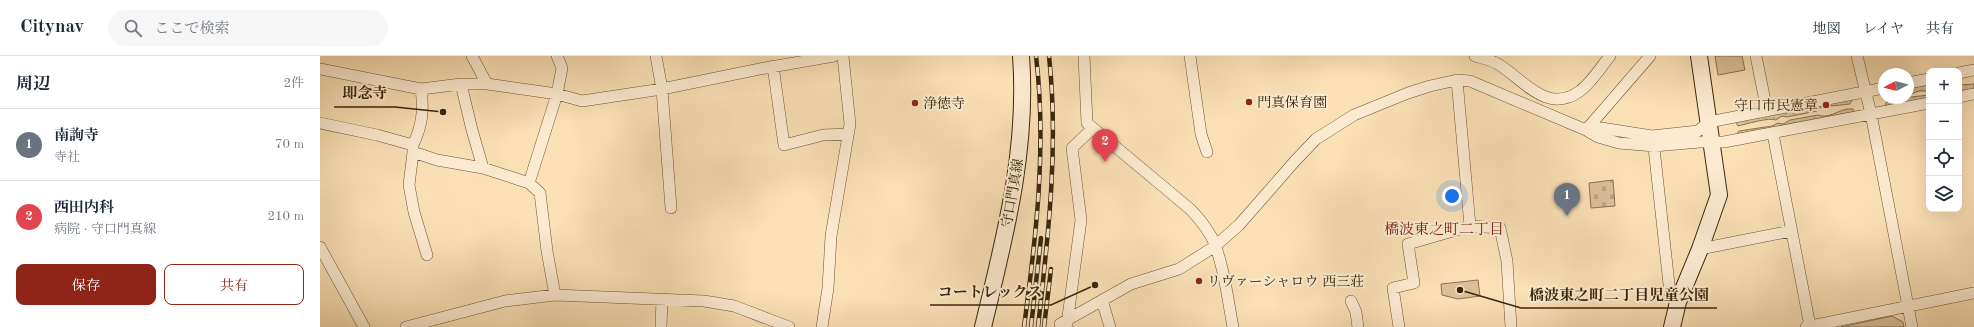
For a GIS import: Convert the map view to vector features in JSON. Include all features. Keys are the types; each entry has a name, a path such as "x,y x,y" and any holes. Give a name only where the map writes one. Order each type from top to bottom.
{"street":[{"path":"472,56 487,84"},
{"path":"529,183 557,94 562,68 557,56"},
{"path":"656,56 662,89 672,208"},
{"path":"320,69 421,89 461,84 487,84 557,94 582,101 662,89 773,66 834,56"},
{"path":"822,327 828,288 831,236 850,124 843,56"},
{"name":"守口門真線","path":"983,327 1012,206 1017,172 1023,122 1021,56"},
{"path":"1084,56 1087,123 1190,209 1211,237 1227,292 1233,327"},
{"path":"1190,56 1201,134 1207,152"},
{"path":"1475,56 1497,63 1540,95 1553,99 1571,96 1581,90 1610,56"},
{"path":"1586,130 1650,56"},
{"path":"1672,327 1678,302 1700,249 1719,195 1699,56"},
{"path":"1756,56 1767,111"},
{"path":"1857,56 1871,114 1912,327"},
{"path":"773,66 784,145 823,135 848,134"},
{"path":"1962,72 1974,70"},
{"path":"1065,323 1131,284 1179,269 1214,247 1239,226 1295,161 1316,140 1354,116 1401,96 1430,86 1457,80 1470,81 1586,130 1598,137 1619,142 1712,142 1773,134 1926,104"},
{"path":"1457,80 1470,226"},
{"path":"1914,82 1926,80"},
{"path":"461,84 483,168"},
{"path":"421,89 424,110 420,131 413,148 409,185 414,212 427,255"},
{"path":"1653,141 1698,131 1709,122 1878,89"},
{"path":"1962,96 1974,94"},
{"path":"320,123 377,134 413,148 437,160 483,168 529,183 540,193 547,251 555,294"},
{"path":"1065,323 1081,220 1072,148 1093,128"},
{"path":"1773,134 1808,327 1974,293"},
{"path":"1653,141 1670,294 1678,302"},
{"path":"1399,327 1393,288 1414,283 1408,244 1470,226 1500,228 1507,260 1511,327"},
{"path":"1700,249 1791,231"},
{"path":"320,247 364,327"},
{"path":"406,327 506,301 555,294 704,301 734,306 789,327"},
{"path":"661,327 662,299"},
{"path":"1102,300 1110,327"},
{"path":"1351,301 1356,312 1358,327"}],"green space":[{"path":"1715,56 1742,56 1745,70 1718,75"},
{"path":"1926,84 1926,91 1914,93 1914,86"},
{"path":"1974,84 1974,89 1962,91 1962,85"},
{"path":"1926,95 1926,99 1914,101 1914,97"},
{"path":"1853,98 1850,104 1821,107 1817,111 1787,117 1782,116 1776,120 1763,120 1738,126 1734,120"},
{"path":"1886,104 1903,104 1885,108"},
{"path":"1847,109 1853,109 1854,113 1737,134 1739,131 1772,126 1778,123 1783,124 1790,120 1818,115 1825,116"},
{"path":"1613,180 1615,206 1591,208 1589,183"},
{"path":"1478,280 1480,296 1458,299 1442,295 1441,284"},
{"path":"1892,316 1903,322 1904,327 1841,327"}],"railway":[{"path":"1024,327 1039,192 1040,124 1036,56"},
{"path":"1038,327 1049,226 1053,158 1052,90 1049,56"},
{"path":"1031,327 1041,238"},
{"path":"1044,327 1051,269"}],"place":[{"name":"門真保育園","path":"1249,102"},
{"name":"浄徳寺","path":"915,103"},
{"name":"守口市民憲章","path":"1826,105"},
{"name":"即念寺","path":"443,112"},
{"name":"西田内科","path":"1105,162"},
{"name":"南詢寺","path":"1567,216"},
{"name":"リヴァーシャロウ 西三荘","path":"1199,281"},
{"name":"コートレックス","path":"1095,285"},
{"name":"橋波東之町二丁目児童公園","path":"1460,290"}],"district":[{"name":"橋波東之町二丁目","path":"1444,229"}]}
